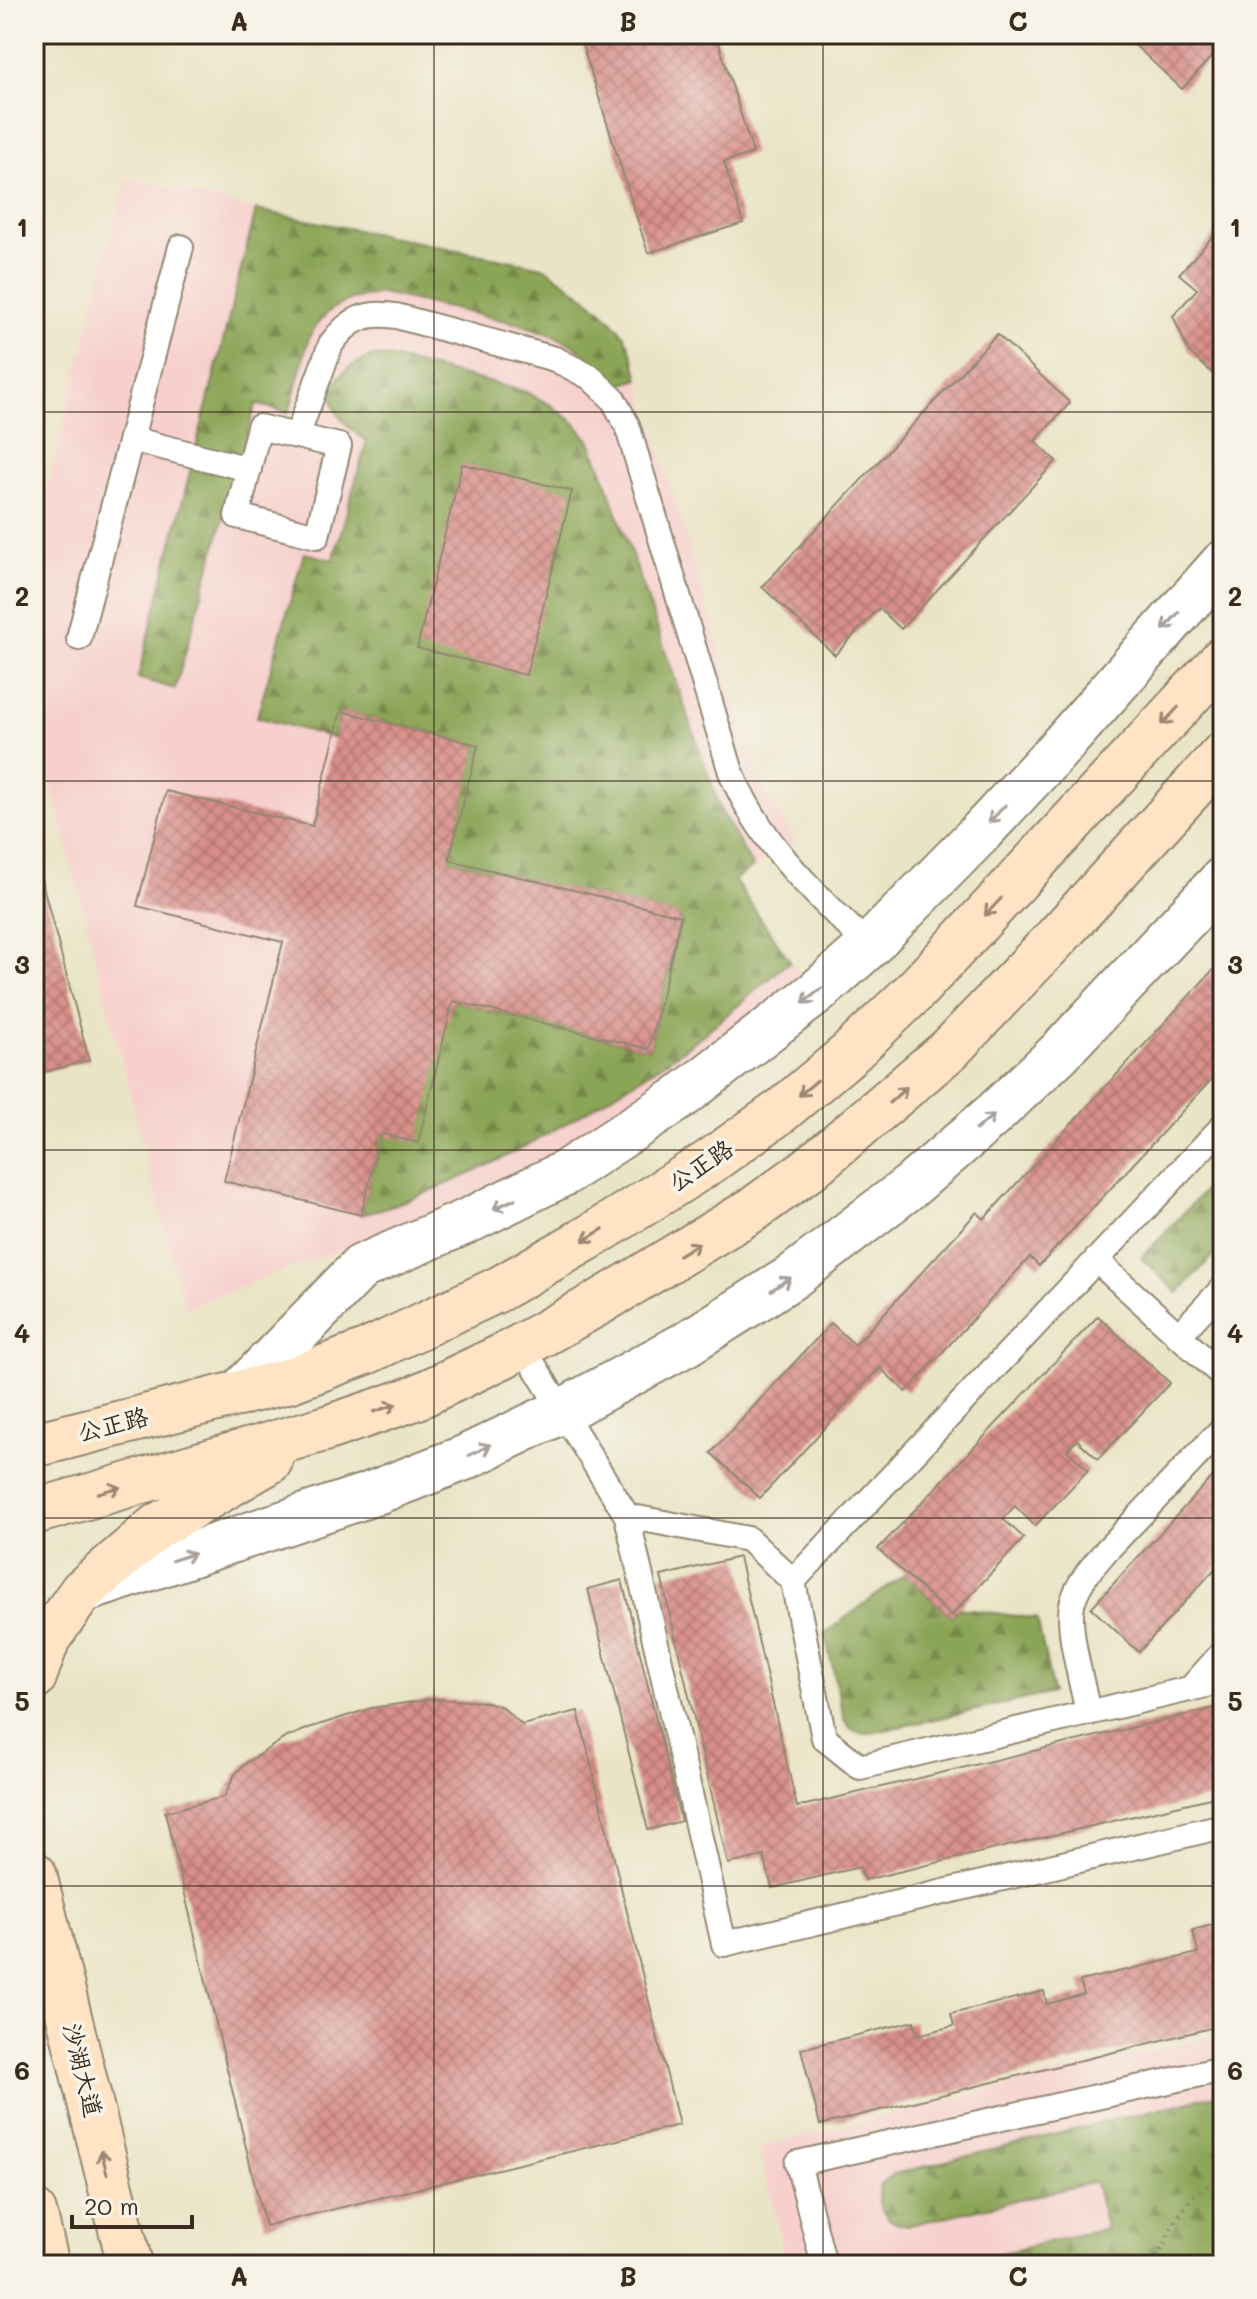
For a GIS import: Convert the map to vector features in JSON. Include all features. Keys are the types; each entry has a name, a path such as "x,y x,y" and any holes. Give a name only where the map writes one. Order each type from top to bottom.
{"main road":[{"name":"公正路","path":"34,1445 288,1381 366,1352 499,1289 708,1163 781,1111 850,1053 914,992 1223,659"},
{"path":"34,1512 324,1429 415,1398 522,1346 754,1209 809,1169 951,1048 1223,754"},
{"path":"34,1677 48,1638 82,1591 155,1528 324,1429"},
{"name":"沙湖大道","path":"34,1874 130,2265"},
{"path":"34,2212 47,2265"}],"street":[{"path":"238,1394 361,1267 525,1195 565,1173 678,1099 816,993 869,946 1062,745 1223,563"},
{"path":"82,1591 384,1489 464,1458 562,1411 686,1344 792,1277 912,1185 993,1115 1059,1053 1223,879"}],"lane":[{"path":"79,638 181,247"},
{"path":"297,436 331,344 349,325 372,314 396,316 555,359 590,377 613,399 627,425 741,798 786,864 869,946"},
{"path":"259,427 297,436 339,446 317,536 237,516 259,427"},
{"path":"131,439 249,469"},
{"path":"793,1581 1223,1126"},
{"path":"1096,1260 1223,1376"},
{"path":"1178,1336 1223,1288"},
{"path":"522,1346 627,1516 724,1944 1223,1826"},
{"path":"1088,1713 1071,1622 1073,1601 1090,1570 1104,1553 1223,1428"},
{"path":"627,1516 748,1539 793,1581 824,1738 860,1767 1223,1681"},
{"path":"1190,1689 1223,1652"},
{"path":"824,2265 798,2163 1223,2069"}],"path":[{"path":"1153,2265 1195,2194 1223,2180"}],"shaded area":[{"path":"126,178 256,210 543,267 614,325 629,346 759,783 796,841 734,880 800,975 675,1076 567,1147 520,1173 369,1239 185,1308 34,718 34,541"},
{"path":"1223,2034 1223,2265 786,2265 759,2147"}],"green space":[{"path":"256,210 543,267 587,299 618,328 630,347 639,379 618,386 577,347 520,324 381,293 351,299 333,308 309,337 289,413 256,404 175,689 138,678"},
{"path":"373,356 524,391 551,405 575,423 589,440 602,469 721,811 753,867 734,880 790,961 686,1047 584,1112 460,1179 361,1215 381,1134 453,1001 649,1049 681,917 449,860 477,745 341,711 334,738 257,717 304,553 333,560 367,441 352,430 334,406 332,395 335,384 355,364"},
{"path":"1223,1171 1223,1245 1178,1293 1141,1258"},
{"path":"905,1574 951,1616 959,1608 1037,1619 1053,1693 871,1733 852,1729 844,1719 825,1633"},
{"path":"1223,2093 1223,2253 1170,2265 952,2265 1106,2228 1095,2182 906,2226 892,2221 880,2206 880,2184 894,2174"}],"building":[{"path":"579,34 716,34 753,153 724,162 743,223 648,253"},
{"path":"1123,34 1223,34 1223,44 1182,89"},
{"path":"1223,225 1223,383 1189,352 1173,316 1197,289 1179,274"},
{"path":"997,334 1070,403 1035,441 1056,461 901,629 879,608 835,655 762,587"},
{"path":"462,464 572,491 526,675 417,648"},
{"path":"341,711 478,745 449,860 681,916 649,1049 453,1001 418,1143 381,1134 361,1215 224,1181 283,942 137,906 166,791 312,826"},
{"path":"34,852 89,1060 34,1075"},
{"path":"1223,959 1223,1067 1039,1266 1030,1257 906,1392 880,1368 760,1498 711,1453 831,1323 855,1345 977,1212 984,1219"},
{"path":"1098,1316 1170,1383 1098,1459 1077,1440 1067,1450 1088,1470 1035,1526 1015,1506 1003,1519 1024,1538 951,1616 878,1549"},
{"path":"1223,1465 1223,1560 1139,1652 1091,1608"},
{"path":"739,1557 797,1807 1223,1706 1223,1795 864,1880 860,1867 772,1888 764,1856 728,1864 661,1576"},
{"path":"622,1580 681,1821 648,1830 588,1589"},
{"path":"433,1699 487,1702 502,1707 522,1725 578,1711 679,2125 265,2226 165,1812 224,1797 235,1774 246,1763 285,1738 372,1708"},
{"path":"1223,1922 1223,2025 820,2125 801,2049 914,2021 917,2035 954,2026 951,2014 1044,1991 1047,2004 1084,1994 1080,1981 1198,1953 1193,1930"}]}
